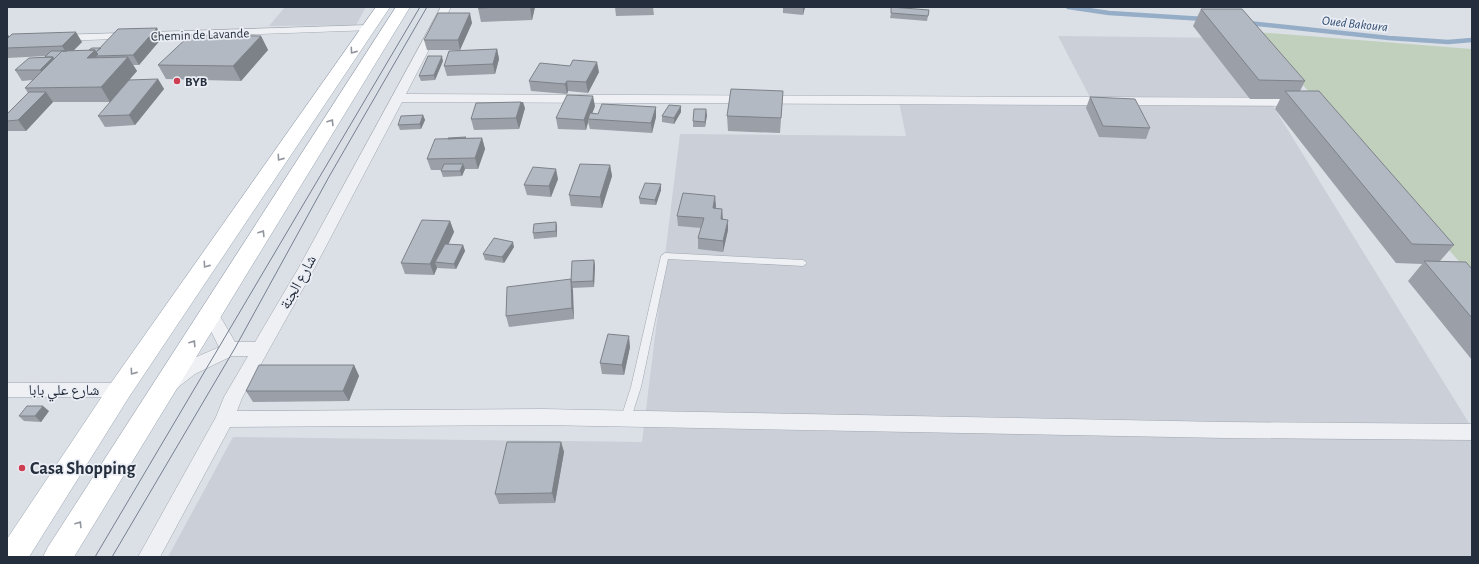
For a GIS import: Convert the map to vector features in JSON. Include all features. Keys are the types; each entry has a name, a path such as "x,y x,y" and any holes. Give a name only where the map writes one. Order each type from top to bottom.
{"main road":[{"path":"12,557 120,390 383,7"},
{"path":"58,557 404,7"}],"street":[{"name":"شارع الجنة","path":"149,557 225,419 233,396 306,269 446,7"},
{"name":"Chemin de Lavande","path":"46,38 369,28"},
{"path":"398,98 1302,102"},
{"path":"211,315 223,340 230,349"},
{"path":"162,392 176,378 189,369 230,349 260,349"},
{"name":"شارع علي بابا","path":"7,390 120,390"},
{"path":"225,419 542,417 1472,432"}],"lane":[{"path":"626,418 636,387 665,256 803,263"}],"shaded area":[{"path":"285,7 366,7 356,25 269,26"},
{"path":"1058,36 1231,38 1472,428 1472,557 168,557 233,437 642,442 680,134 906,136 899,102 1093,103"}],"green space":[{"path":"1256,32 1472,49 1472,276"}],"building":[{"path":"478,7 506,7 478,8"},
{"path":"891,7 929,10 928,16 891,13"},
{"path":"1201,9 1242,9 1305,81 1259,80"},
{"path":"438,13 470,13 458,40 424,40"},
{"path":"157,28 133,55 96,56 98,54 96,52 118,29"},
{"path":"76,32 62,46 7,48 7,39 12,34"},
{"path":"190,35 261,36 233,66 158,65"},
{"path":"92,48 101,48 96,52 95,50 89,50"},
{"path":"497,49 493,64 444,66 449,51"},
{"path":"95,50 87,58 128,57 101,87 25,88 62,51"},
{"path":"51,51 62,51 54,59 53,57 45,57"},
{"path":"428,56 442,56 434,75 419,76"},
{"path":"53,57 40,70 15,70 29,58"},
{"path":"573,60 597,62 586,82 567,81 565,84 529,81 540,63 570,66"},
{"path":"158,79 129,115 98,116 129,80"},
{"path":"731,89 783,91 781,118 727,116"},
{"path":"1285,91 1319,91 1454,245 1412,244"},
{"path":"29,92 46,92 18,120 7,121 7,114"},
{"path":"567,95 593,96 584,120 556,118"},
{"path":"1090,97 1135,99 1150,128 1103,126"},
{"path":"521,102 516,118 471,119 476,103"},
{"path":"602,104 656,107 651,123 588,119 590,113 598,114"},
{"path":"669,105 681,106 674,118 662,116"},
{"path":"694,109 706,109 705,122 693,121"},
{"path":"423,115 420,124 398,125 401,116"},
{"path":"466,137 465,138 448,139 448,138"},
{"path":"482,138 475,158 427,159 435,139"},
{"path":"444,164 463,164 460,171 441,171"},
{"path":"580,164 610,165 600,197 569,195"},
{"path":"533,167 556,169 549,186 524,185"},
{"path":"645,183 661,184 655,200 639,198"},
{"path":"683,193 715,196 713,208 722,209 721,219 728,220 723,241 698,238 704,218 677,216"},
{"path":"422,220 450,221 430,264 401,263"},
{"path":"556,222 556,231 533,233 534,224"},
{"path":"494,238 513,242 502,257 483,254"},
{"path":"445,244 463,245 454,264 435,262"},
{"path":"594,260 593,281 571,282 572,261"},
{"path":"1424,261 1466,262 1472,269 1472,318"},
{"path":"571,279 572,308 506,316 507,287"},
{"path":"608,334 629,336 622,365 600,363"},
{"path":"259,365 354,365 343,391 246,391"},
{"path":"27,406 43,406 35,416 19,416"},
{"path":"507,442 561,442 552,493 495,494"}],"waterway":[{"name":"Oued Bakoura","path":"1068,7 1109,13 1204,19"},
{"name":"Oued Bakoura","path":"1248,23 1389,38 1448,42 1472,40"}],"tram line":[{"path":"95,557 420,7"},
{"path":"112,557 235,348 330,175 427,7"}],"place":[{"name":"BYB","path":"177,81"},
{"name":"Casa Shopping","path":"22,468"}]}
